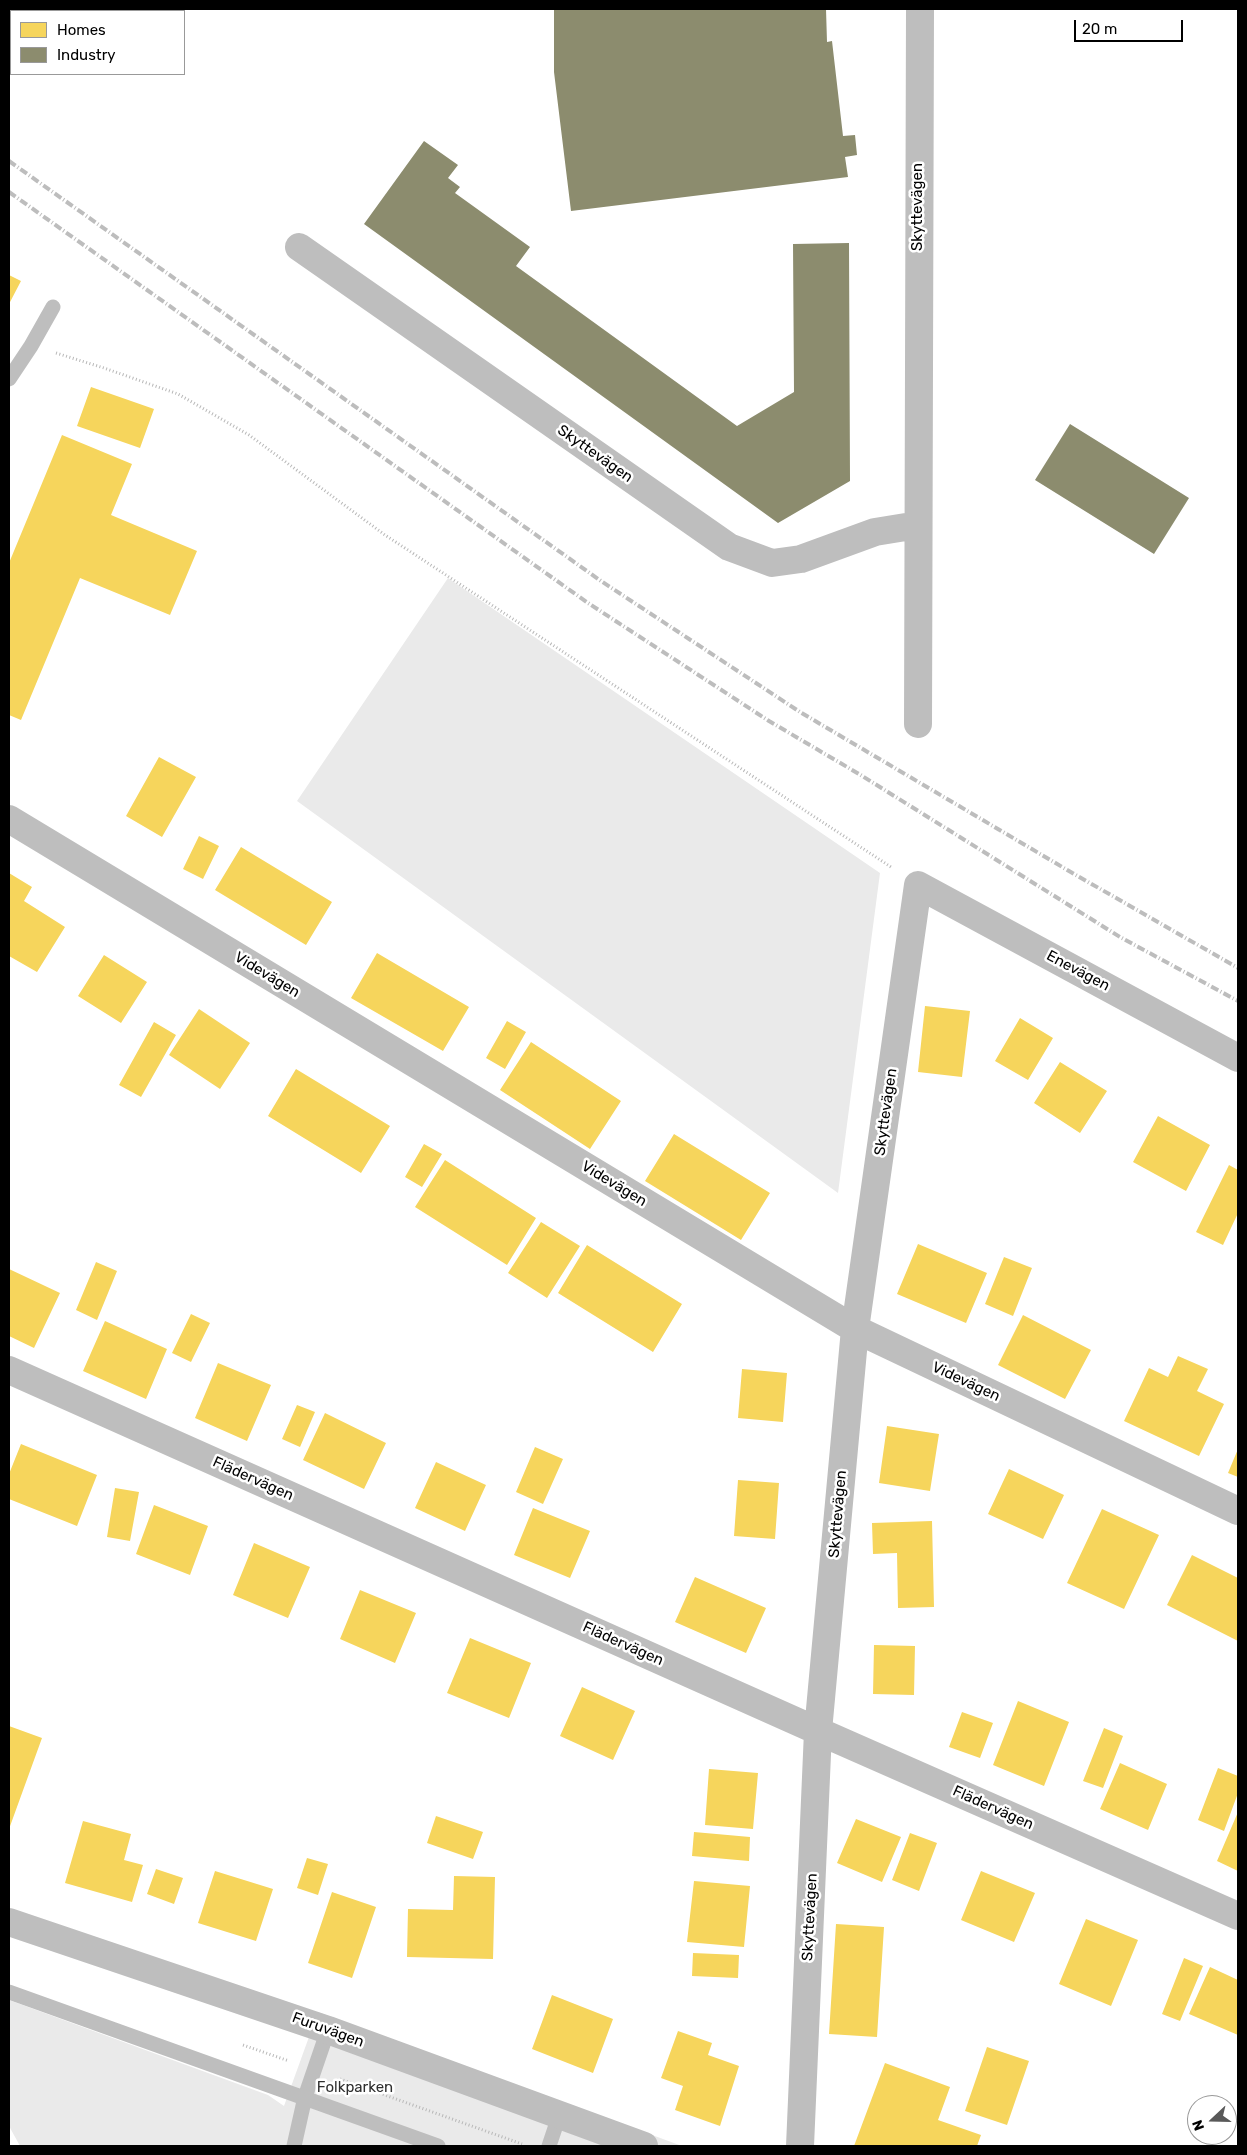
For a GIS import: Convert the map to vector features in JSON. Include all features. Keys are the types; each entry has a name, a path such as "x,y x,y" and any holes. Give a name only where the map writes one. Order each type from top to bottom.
{"street":[{"name":"Skyttevägen","path":"918,724 920,9"},
{"name":"Skyttevägen","path":"299,247 729,547 772,562 801,559 875,532 918,525"},
{"name":"Videvägen","path":"9,819 855,1329 1238,1511"},
{"name":"Skyttevägen","path":"800,2146 818,1731 855,1329 918,885"},
{"name":"Enevägen","path":"918,885 1238,1058"},
{"name":"Flädervägen","path":"9,1370 1238,1916"},
{"name":"Furuvägen","path":"9,1922 328,2030 644,2146"}],"lane":[{"path":"9,379 31,346 53,307"},
{"path":"9,1992 438,2146"},
{"path":"294,2146 313,2069 328,2030"},
{"path":"549,2146 559,2116"}],"path":[{"path":"31,346 104,368 178,394 249,435 385,535 918,885"},
{"path":"313,2069 527,2146"}],"green space":[{"path":"448,578 880,873 838,1193 297,801"},
{"name":"Folkparken","path":"9,2000 268,2095 284,2106 318,2012 682,2146 20,2146 9,2126"}],"building: Homes":[{"path":"9,275 21,281 9,304"},
{"path":"91,387 154,409 140,448 77,426"},
{"path":"62,435 132,464 111,515 197,551 170,615 80,578 21,720 9,715 9,563"},
{"path":"159,757 196,777 162,837 126,816"},
{"path":"199,836 219,846 203,879 183,869"},
{"path":"241,847 332,902 306,945 215,890"},
{"path":"9,873 32,887 24,901 65,927 37,972 9,956"},
{"path":"377,953 469,1007 443,1051 351,998"},
{"path":"104,955 147,982 121,1023 78,996"},
{"path":"925,1006 970,1011 962,1077 918,1072"},
{"path":"199,1009 250,1043 220,1089 169,1055"},
{"path":"1020,1018 1053,1038 1028,1080 995,1061"},
{"path":"507,1021 526,1032 505,1069 486,1058"},
{"path":"154,1022 176,1035 141,1097 119,1085"},
{"path":"531,1042 621,1101 590,1149 500,1090"},
{"path":"1060,1062 1107,1091 1080,1133 1034,1103"},
{"path":"296,1069 390,1126 361,1173 268,1116"},
{"path":"1158,1116 1210,1145 1186,1191 1133,1162"},
{"path":"674,1134 770,1193 741,1240 645,1181"},
{"path":"424,1144 442,1154 422,1187 405,1177"},
{"path":"445,1160 536,1218 507,1265 415,1207"},
{"path":"1229,1165 1238,1170 1238,1213 1223,1245 1196,1232"},
{"path":"541,1222 580,1246 547,1298 508,1273"},
{"path":"918,1244 987,1273 966,1323 897,1294"},
{"path":"587,1245 682,1304 653,1352 558,1293"},
{"path":"1004,1257 1032,1268 1013,1316 985,1304"},
{"path":"96,1262 117,1271 97,1320 76,1310"},
{"path":"9,1269 60,1293 34,1348 9,1336"},
{"path":"191,1314 210,1323 191,1362 172,1353"},
{"path":"1023,1315 1091,1350 1065,1399 998,1365"},
{"path":"105,1321 167,1349 146,1399 83,1371"},
{"path":"1178,1356 1208,1369 1197,1391 1224,1404 1199,1456 1124,1421 1149,1368 1168,1377"},
{"path":"218,1363 271,1385 247,1441 195,1418"},
{"path":"742,1369 787,1373 783,1422 738,1418"},
{"path":"297,1405 315,1412 300,1447 282,1439"},
{"path":"325,1413 386,1443 364,1489 303,1460"},
{"path":"887,1426 939,1434 930,1491 879,1483"},
{"path":"21,1444 97,1475 77,1526 9,1499 9,1474"},
{"path":"535,1447 563,1459 543,1504 516,1492"},
{"path":"1238,1449 1238,1477 1228,1473"},
{"path":"436,1462 486,1485 465,1531 415,1508"},
{"path":"1009,1469 1064,1495 1043,1539 988,1514"},
{"path":"738,1480 779,1483 775,1539 734,1536"},
{"path":"115,1488 139,1492 130,1541 107,1537"},
{"path":"154,1505 208,1526 190,1575 136,1554"},
{"path":"533,1508 590,1531 570,1578 514,1555"},
{"path":"1102,1509 1159,1535 1124,1609 1067,1583"},
{"path":"932,1521 934,1607 898,1608 897,1553 873,1554 872,1523"},
{"path":"254,1543 310,1567 288,1618 233,1595"},
{"path":"1192,1555 1238,1578 1238,1641 1167,1605"},
{"path":"695,1577 766,1608 746,1653 675,1622"},
{"path":"360,1590 416,1613 395,1663 340,1639"},
{"path":"470,1638 531,1663 509,1718 447,1693"},
{"path":"874,1645 915,1646 914,1695 873,1694"},
{"path":"582,1687 635,1711 613,1760 560,1736"},
{"path":"1018,1701 1069,1722 1044,1786 993,1765"},
{"path":"962,1712 993,1723 980,1758 949,1747"},
{"path":"9,1726 42,1738 9,1829"},
{"path":"1104,1728 1123,1736 1103,1788 1083,1781"},
{"path":"1120,1763 1167,1784 1148,1830 1100,1809"},
{"path":"1218,1768 1238,1776 1238,1793 1224,1831 1198,1820"},
{"path":"709,1769 758,1773 753,1829 705,1825"},
{"path":"1238,1812 1238,1871 1217,1861"},
{"path":"436,1816 483,1832 473,1859 427,1843"},
{"path":"856,1819 901,1837 882,1882 837,1863"},
{"path":"83,1821 131,1834 124,1860 143,1865 132,1902 65,1883"},
{"path":"694,1832 750,1837 749,1861 692,1856"},
{"path":"910,1833 937,1843 919,1891 892,1880"},
{"path":"307,1858 328,1864 318,1895 297,1888"},
{"path":"156,1869 183,1878 174,1904 147,1894"},
{"path":"215,1871 273,1889 256,1941 198,1923"},
{"path":"981,1871 1035,1893 1014,1942 961,1920"},
{"path":"454,1876 495,1877 493,1959 407,1957 408,1909 453,1910"},
{"path":"694,1881 750,1886 744,1947 687,1942"},
{"path":"332,1892 376,1907 352,1978 308,1963"},
{"path":"1086,1919 1138,1940 1111,2006 1059,1984"},
{"path":"836,1924 884,1927 877,2037 829,2034"},
{"path":"693,1953 739,1955 738,1978 692,1976"},
{"path":"1184,1958 1203,1966 1180,2021 1162,2014"},
{"path":"1210,1967 1238,1980 1238,2035 1189,2014"},
{"path":"552,1995 613,2019 593,2073 532,2049"},
{"path":"678,2031 712,2043 708,2055 739,2066 720,2126 675,2110 683,2086 661,2078"},
{"path":"987,2047 1029,2061 1007,2125 965,2111"},
{"path":"885,2063 950,2087 938,2120 981,2135 977,2146 854,2146"}],"building: Industry":[{"path":"554,9 826,9 827,42 832,41 843,136 855,135 857,155 845,157 848,177 571,211 554,72"},
{"path":"424,141 458,165 448,178 460,187 455,193 530,247 516,266 737,426 794,392 793,244 849,243 850,481 778,523 364,224"},
{"path":"1070,424 1189,498 1154,554 1035,480"}],"railway":[{"path":"9,161 601,581 800,712 1069,871 1238,968"},
{"path":"9,192 588,603 769,721 859,774 1120,937 1238,1001"}]}
